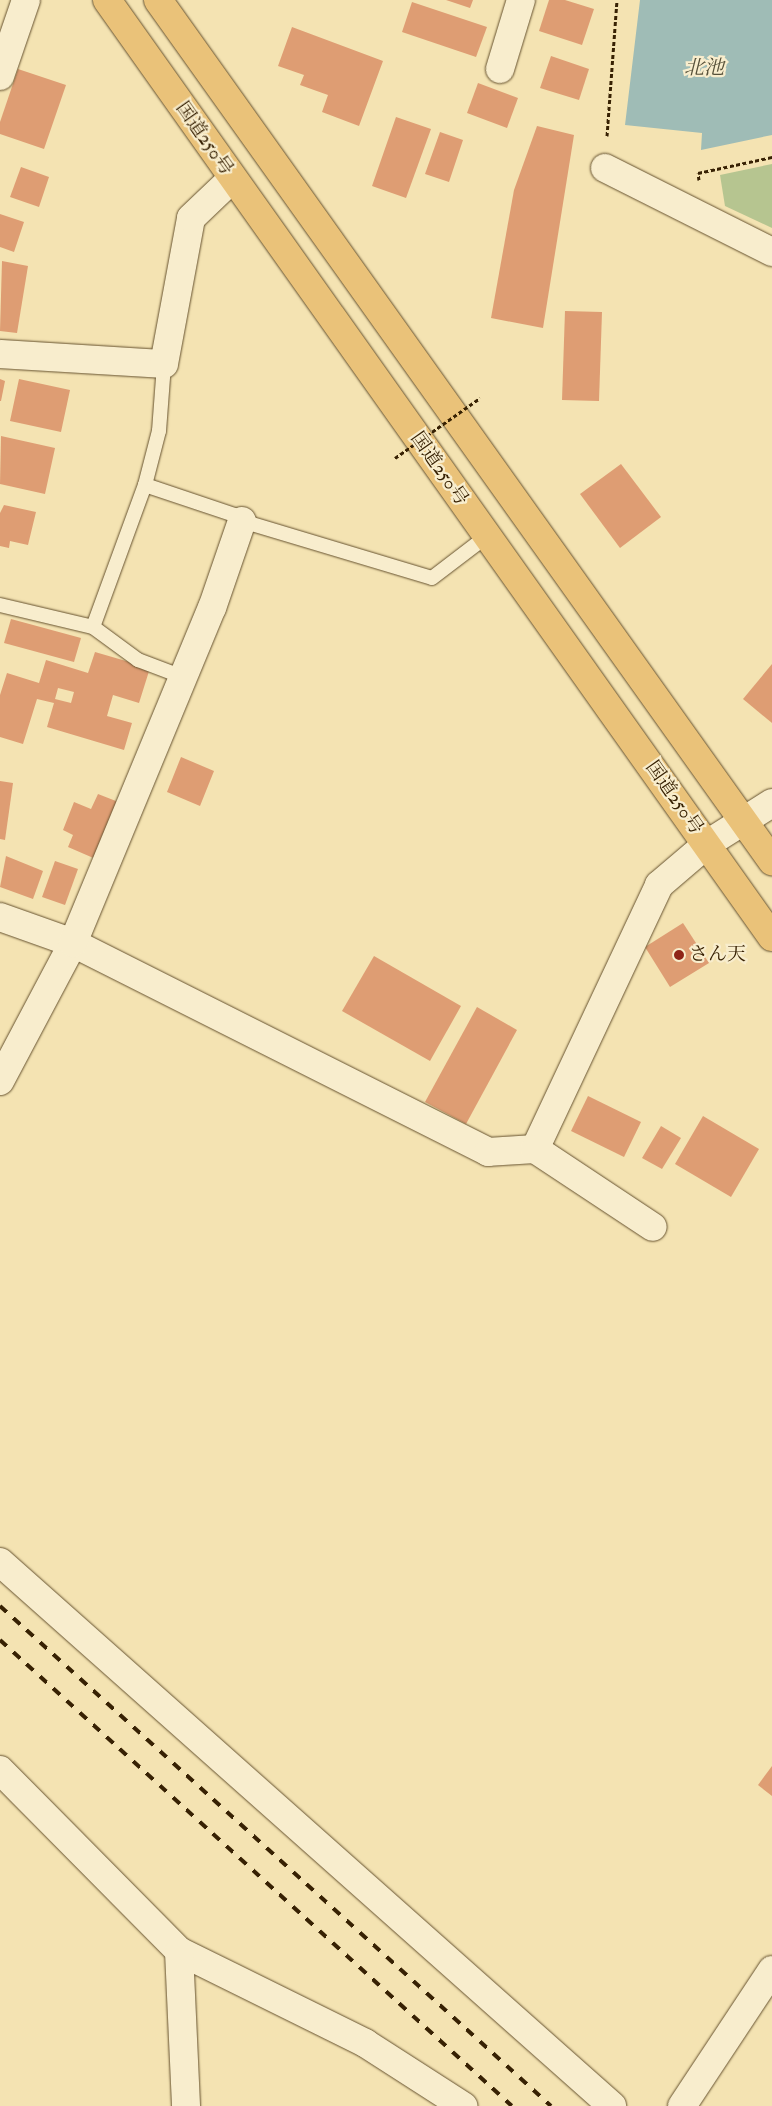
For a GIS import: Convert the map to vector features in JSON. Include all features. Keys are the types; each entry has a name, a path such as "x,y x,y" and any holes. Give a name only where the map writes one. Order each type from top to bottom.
{"highway":[{"name":"国道250号","path":"107,0 232,179 772,937"},
{"path":"158,0 772,861"}],"street":[{"path":"0,76 26,0"},
{"path":"500,69 520,0"},
{"path":"605,168 772,252"},
{"path":"0,354 164,364 191,218 232,179"},
{"path":"0,1081 73,943 183,677 242,521"},
{"path":"534,1149 660,885 706,844 744,822 772,802"},
{"path":"0,917 73,943 488,1152 534,1149 653,1228"},
{"path":"0,1562 612,2106"},
{"path":"0,1770 179,1951 365,2043 463,2106"},
{"path":"179,1951 186,2106"},
{"path":"682,2106 772,1970"}],"lane":[{"path":"93,627 145,485 159,431 164,364"},
{"path":"145,485 234,515 242,521 432,578 487,536"},
{"path":"0,605 93,627 138,660 183,677"}],"path":[{"path":"605,168 617,0"},
{"path":"699,216 698,173 772,157"},
{"path":"395,458 480,398"}],"green space":[{"path":"772,164 772,228 725,206 720,175"}],"water":[{"name":"北池","path":"640,0 772,0 772,135 701,150 702,133 625,125"}],"building":[{"path":"446,0 473,0 470,8"},
{"path":"549,0 565,0 594,9 582,45 539,31"},
{"path":"412,2 487,27 476,57 402,32"},
{"path":"292,27 383,61 359,126 322,112 328,95 300,85 304,75 278,66"},
{"path":"551,56 589,69 579,100 540,88"},
{"path":"18,69 66,85 44,149 0,134 0,122"},
{"path":"478,83 518,98 507,128 467,113"},
{"path":"396,117 431,129 406,198 372,186"},
{"path":"537,126 574,135 543,328 491,318 514,190"},
{"path":"440,132 463,140 449,182 425,174"},
{"path":"21,167 49,177 39,207 10,197"},
{"path":"0,214 24,222 14,252 0,247"},
{"path":"2,261 28,266 17,333 0,331"},
{"path":"565,311 602,312 599,401 562,400"},
{"path":"0,379 5,381 1,401 0,401"},
{"path":"19,379 70,390 61,432 10,421"},
{"path":"1,436 55,448 45,494 0,484"},
{"path":"621,464 661,517 620,548 580,494"},
{"path":"4,505 36,512 28,545 10,541 9,548 0,546 0,513"},
{"path":"11,619 81,638 74,662 4,643"},
{"path":"95,652 150,668 139,703 113,695 107,716 132,723 124,750 47,727 54,703 37,699 23,744 0,737 0,695 7,673 39,683 46,660 88,673","holes":["58,688 74,692 71,703 55,699"]},
{"path":"772,664 772,723 743,699"},
{"path":"181,757 214,771 200,806 167,792"},
{"path":"0,781 13,783 5,840 0,839"},
{"path":"98,794 121,803 98,860 68,847 73,835 63,830 74,802 91,809"},
{"path":"6,856 43,871 33,899 0,887"},
{"path":"55,861 78,869 65,905 42,897"},
{"path":"683,923 709,963 670,987 645,947"},
{"path":"374,956 461,1006 430,1061 342,1011"},
{"path":"477,1007 517,1030 466,1124 425,1102"},
{"path":"588,1096 641,1122 624,1157 571,1131"},
{"path":"703,1116 759,1149 731,1197 675,1164"},
{"path":"661,1126 681,1138 662,1169 642,1158"},
{"path":"772,1766 772,1796 758,1785"}],"railway":[{"path":"0,1606 551,2106"},
{"path":"0,1640 512,2106"}],"place":[{"name":"さん天","path":"679,955"}]}
